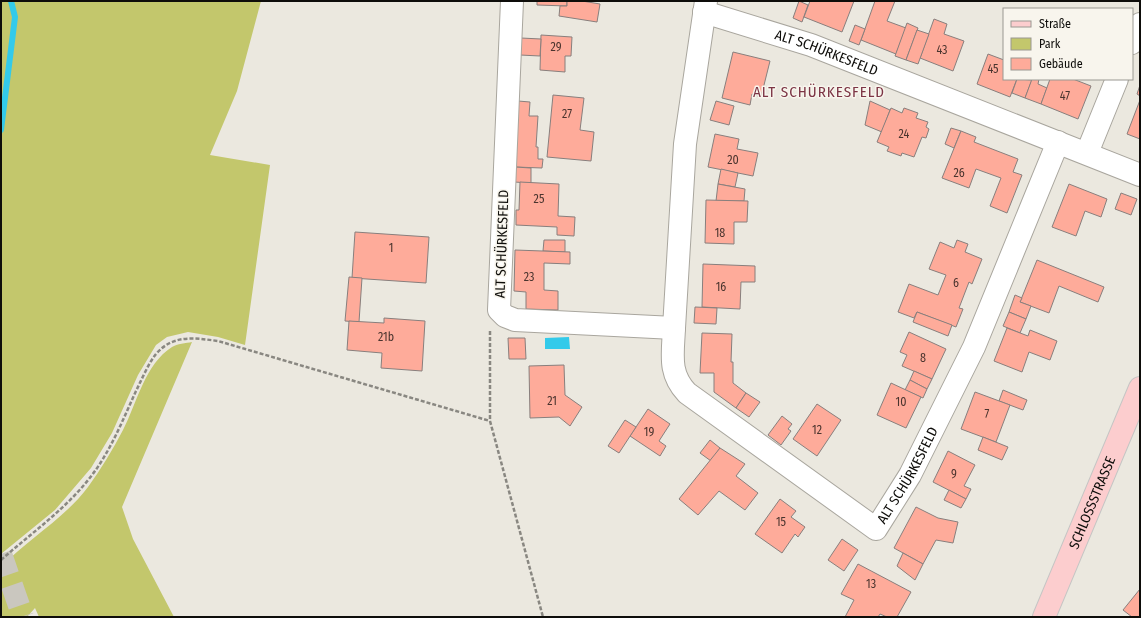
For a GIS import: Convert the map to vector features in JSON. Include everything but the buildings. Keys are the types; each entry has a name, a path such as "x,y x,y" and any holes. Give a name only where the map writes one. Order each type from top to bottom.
{"main road":[{"name":"SCHLOSSSTRASSE","path":"1044,617 1140,388"}],"street":[{"name":"ALT SCHÜRKESFELD","path":"512,1 499,310 505,316 515,320 674,328"},
{"name":"ALT SCHÜRKESFELD","path":"1058,142 974,347 910,475 876,529 687,393 678,383 673,370 674,328 685,144 705,6 811,45 1087,153 1140,175"},
{"path":"1133,42 1140,24"},
{"path":"1087,153 1117,80"}],"path":[{"path":"499,310 490,330 490,421 543,617"},
{"path":"1,560 53,517 82,487 101,463 118,432 142,379 156,353 174,340 190,338 218,341 490,421"}],"green space":[{"path":"1,1 261,1 237,91 210,155 270,165 245,345 218,337 188,332 167,337 156,345 138,375 112,433 91,468 55,510 1,554"},
{"path":"192,342 122,507 133,539 174,617 39,617 35,608 27,617 1,617 1,567 79,498 93,480 123,430 148,374 155,363 172,347 179,344"}],"water":[{"path":"569,337 570,349 545,349 545,338"}],"waterway":[{"path":"1,130 15,17 11,1"}],"tunnel":[{"path":"1,554 23,617"}],"district":[{"name":"ALT SCHÜRKESFELD","path":"819,92"}]}
